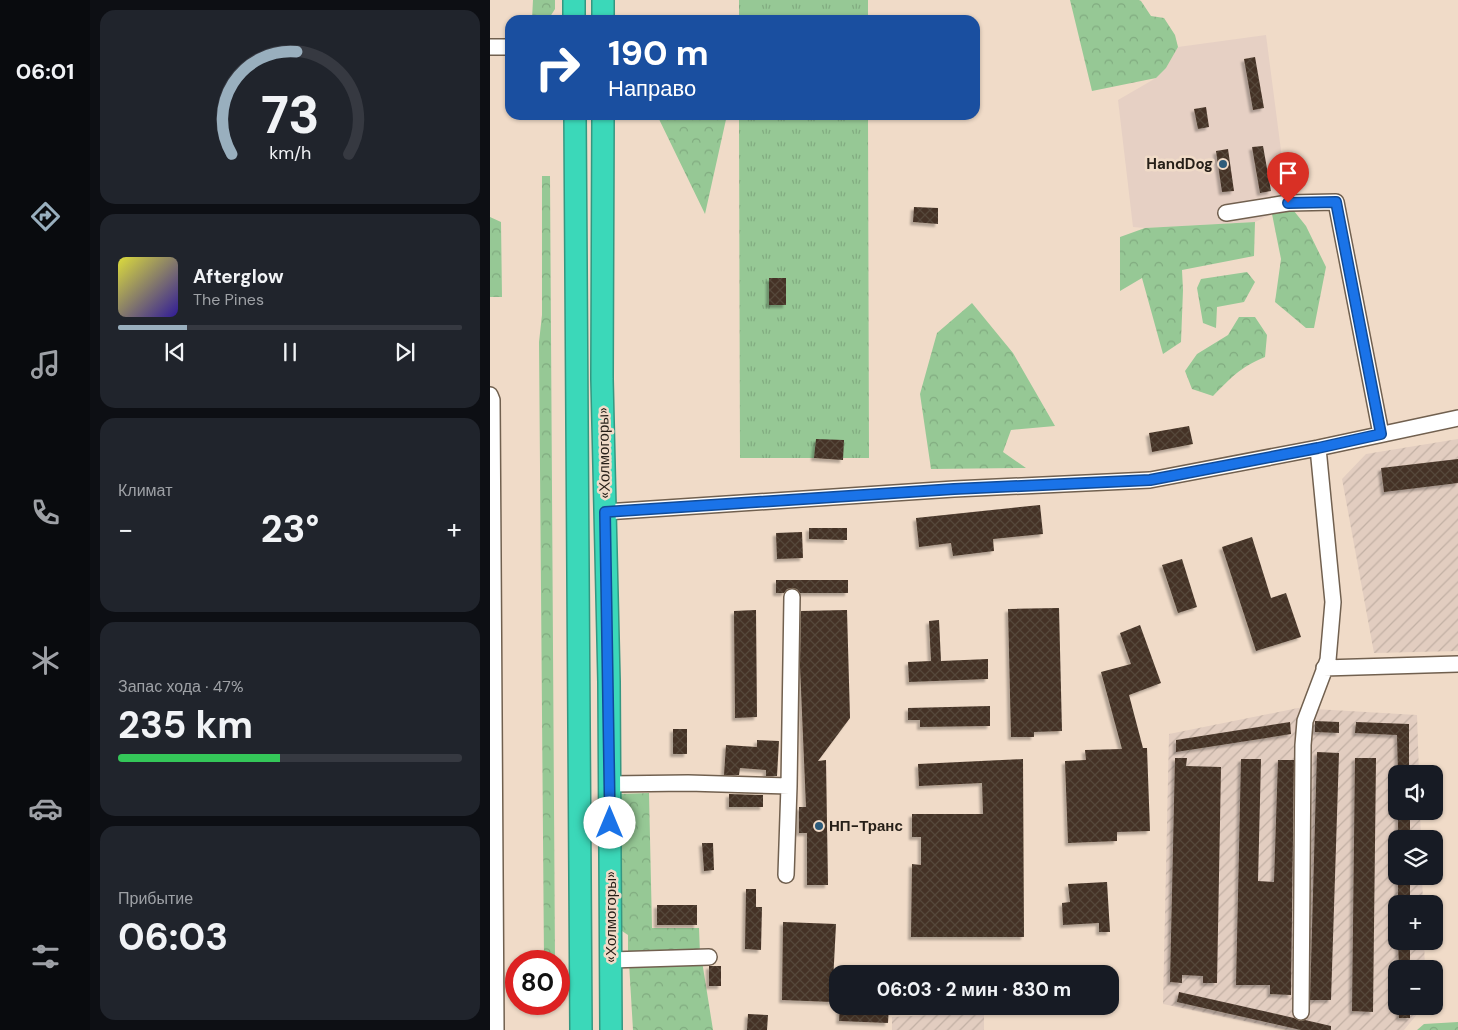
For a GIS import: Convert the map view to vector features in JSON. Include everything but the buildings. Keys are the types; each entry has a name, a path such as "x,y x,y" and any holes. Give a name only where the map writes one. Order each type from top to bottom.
{"highway":[{"path":"574,0 574,15"},
{"path":"603,0 603,15"},
{"name":"«Холмогоры»","path":"575,120 582,1030"},
{"name":"«Холмогоры»","path":"603,120 602,378 610,784 612,1030"}],"street":[{"path":"490,47 505,46"},
{"path":"1226,213 1288,203 1336,202 1381,434"},
{"path":"490,395 492,400 492,789 496,1030"},
{"path":"605,512 954,489 1150,480 1318,448 1458,418"},
{"path":"1301,1012 1303,746 1305,721 1328,660 1333,602 1318,448"},
{"path":"786,875 792,597"},
{"path":"1324,668 1458,664"},
{"path":"610,784 688,783 789,786"},
{"path":"611,960 708,957"}],"shaded area":[{"path":"1266,35 1289,212 1272,214 1255,222 1133,227 1118,100 1156,78 1166,68 1178,47"},
{"path":"1458,439 1458,651 1374,653 1342,479 1366,454"},
{"path":"1298,708 1417,715 1419,765 1388,765 1388,820 1420,820 1421,830 1388,830 1388,885 1422,885 1423,895 1388,895 1388,950 1424,950 1425,960 1388,960 1388,1015 1416,1015 1404,1030 1287,1030 1163,1004 1169,734"},
{"path":"984,1015 984,1030 892,1030 892,1017"}],"green space":[{"path":"533,0 555,0 555,9 551,15 532,15"},
{"path":"739,0 868,0 868,15 739,15"},
{"path":"1070,0 1139,0 1151,16 1164,18 1175,35 1178,47 1166,68 1156,78 1092,91"},
{"path":"659,120 726,120 705,214"},
{"path":"739,120 868,120 869,458 740,458"},
{"path":"542,176 550,176 555,950 544,950 539,342 542,315"},
{"path":"1294,211 1306,226 1326,267 1314,328 1306,328 1275,302 1281,259 1272,214"},
{"path":"490,217 501,222 502,297 490,297"},
{"path":"1255,222 1254,256 1182,270 1181,342 1163,354 1142,278 1120,291 1120,237 1145,228"},
{"path":"1247,272 1255,282 1244,302 1217,307 1216,328 1203,323 1197,288 1201,279"},
{"path":"972,303 1013,353 1055,426 1011,430 1003,452 1026,468 931,469 920,394 937,333"},
{"path":"1239,317 1255,317 1267,335 1265,357 1242,369 1213,396 1192,389 1185,371 1197,354 1228,335"},
{"path":"649,793 652,928 699,928 700,954 628,956 628,935 619,929 619,794"},
{"path":"702,961 713,1030 633,1030 629,963"},
{"path":"1458,1022 1458,1030 1417,1030 1424,1024"}],"place":[{"name":"HandDog","path":"1223,164"},
{"name":"НП-Транс","path":"819,826"}],"route":[{"path":"610,823 605,512 722,506 954,489 1150,480 1381,434 1336,202 1288,203"}]}
